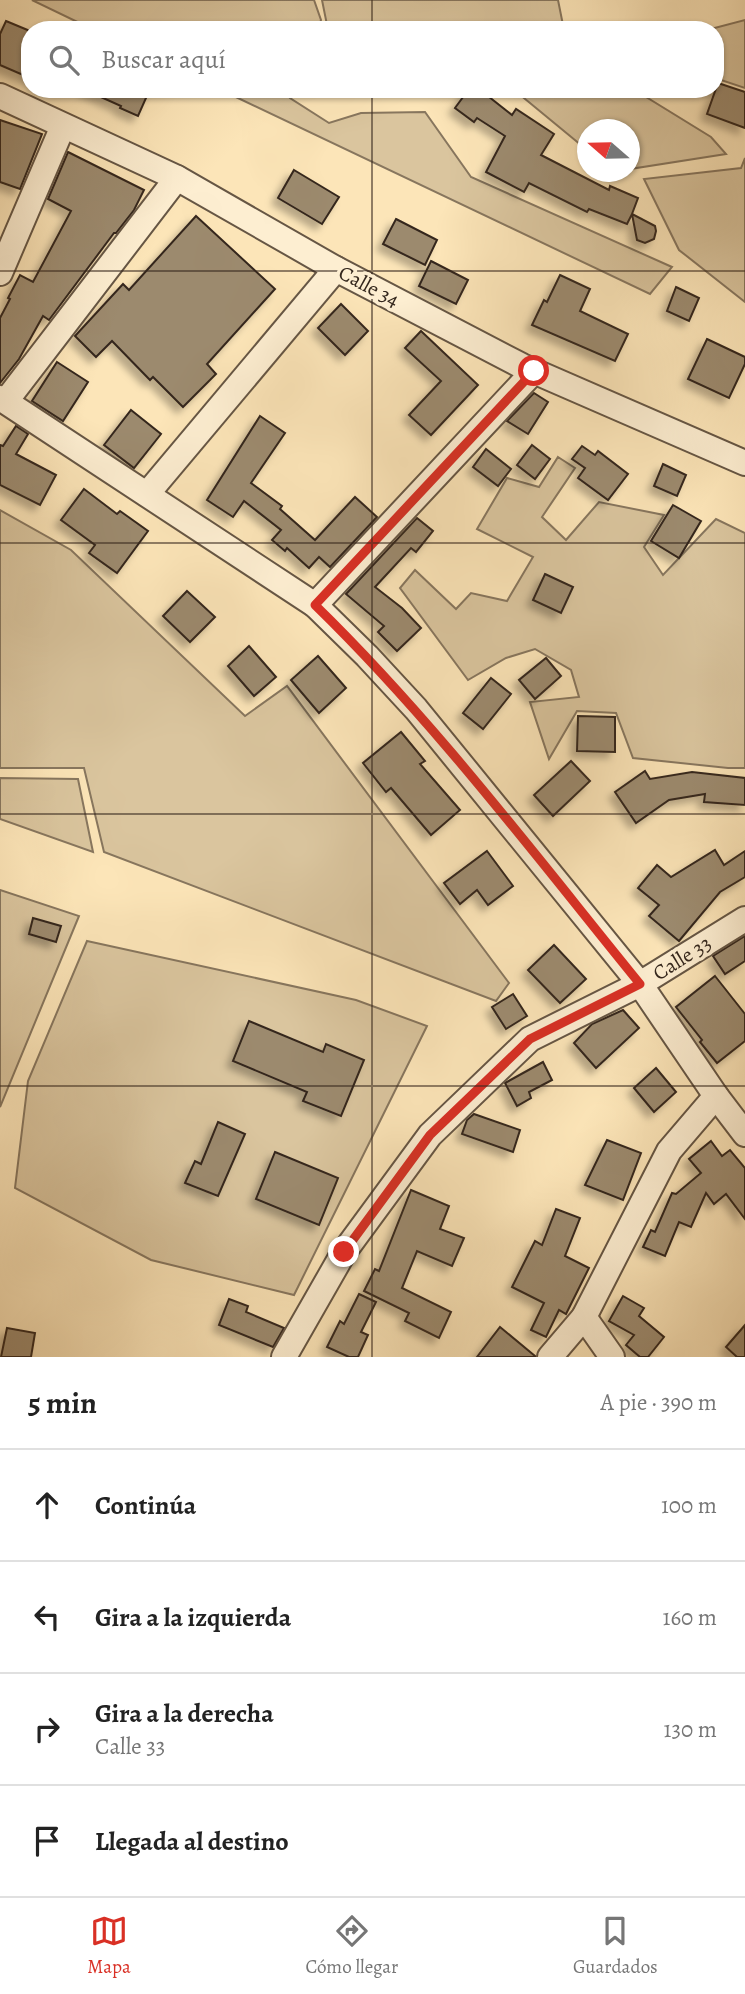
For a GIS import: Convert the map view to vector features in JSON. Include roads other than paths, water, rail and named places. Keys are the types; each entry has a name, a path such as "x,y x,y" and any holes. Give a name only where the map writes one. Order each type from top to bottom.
{"street":[{"name":"Calle 34","path":"0,96 177,178 336,269 534,371 745,463"},
{"path":"0,273 63,126"},
{"path":"177,178 3,400 315,605 367,656 416,709 640,984 745,1134"},
{"path":"147,494 336,269"},
{"path":"315,605 534,371"},
{"name":"Calle 33","path":"284,1357 344,1252 430,1135 530,1039 640,984 745,919"},
{"path":"550,1357 584,1317 669,1151 716,1096"},
{"path":"584,1317 612,1357"}]}
